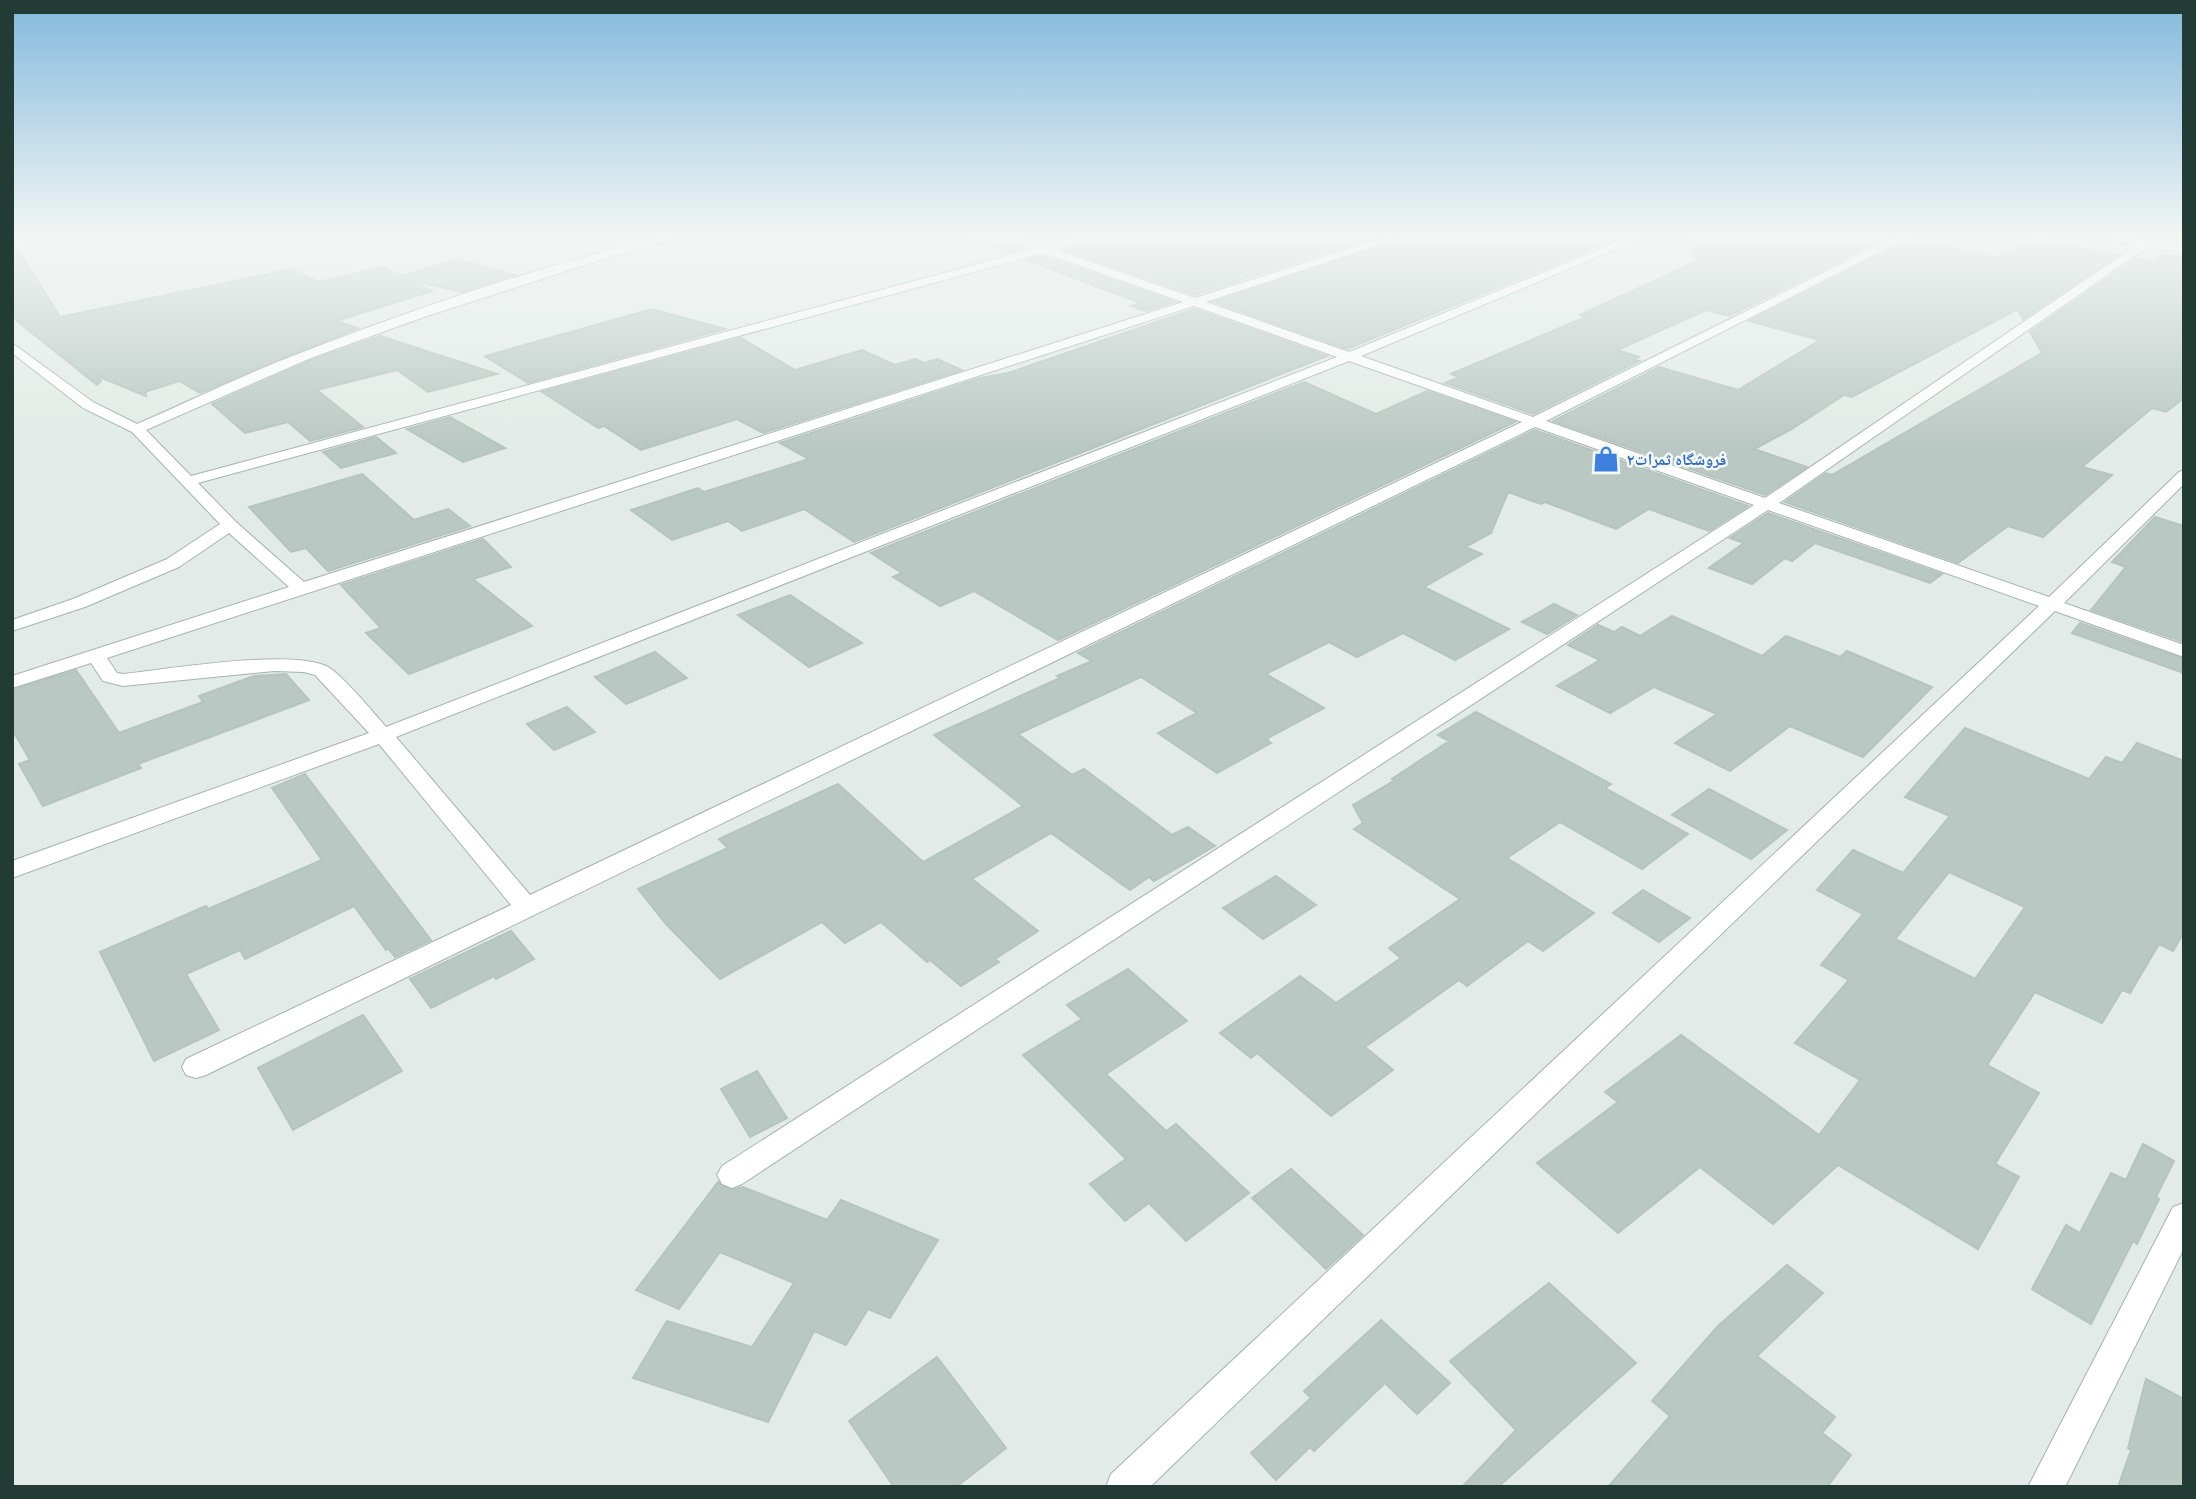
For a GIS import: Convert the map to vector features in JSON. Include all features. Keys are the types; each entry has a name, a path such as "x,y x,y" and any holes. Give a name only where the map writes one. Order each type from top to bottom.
{"street":[{"path":"136,429 306,355 448,305"},
{"path":"189,481 841,305"},
{"path":"12,682 1185,305"},
{"path":"1202,305 2184,651"},
{"path":"12,870 382,734 1348,357 1475,305"},
{"path":"196,1067 1534,422 1768,305"},
{"path":"732,1175 1766,504 2057,305"},
{"path":"12,347 88,405 136,429 230,526 301,589"},
{"path":"1124,1487 2052,604 2184,475"},
{"path":"12,626 79,603 173,563 230,526"},
{"path":"96,655 110,677 123,680 274,665 306,666 322,671 382,734 526,907"},
{"path":"2046,1487 2184,1216"}],"building":[{"path":"12,305 52,305 60,317 118,305 387,305 336,321 358,328 200,393 179,381 145,392 146,396 97,376 101,381 97,385 12,317"},
{"path":"1134,305 1165,305 1145,311 1131,306"},
{"path":"1222,305 1455,305 1347,349"},
{"path":"1602,305 1751,305 1729,316 1706,310 1617,350 1639,357 1634,360 1639,361 1533,414 1445,383 1460,377 1451,374 1586,317 1580,315"},
{"path":"1781,305 2044,305 2023,319 2018,309 1852,397 1844,395 1792,429 1754,449 1807,467 1765,495 1553,421 1659,367 1738,390 1820,340 1749,321"},
{"path":"2069,305 2184,305 2184,398 2166,412 2152,408 2082,467 2112,475 2043,537 2008,526 1958,563 1785,502 1826,473 1832,475 2042,353 2030,332"},
{"path":"652,309 725,329 528,383 485,356"},
{"path":"1194,309 1327,356 854,542 804,509 742,531 728,521 672,540 631,510 698,488 704,492 809,459 780,443 980,378 1008,373"},
{"path":"380,336 497,374 428,392 397,370 317,390 363,427 310,441 288,422 245,433 212,404 312,360"},
{"path":"741,338 795,370 862,350 895,365 915,359 924,363 937,359 962,370 763,433 737,419 641,450 604,426 598,428 542,392"},
{"path":"1304,382 1376,414 1427,391 1515,422 1058,640 974,591 940,606 893,577 902,573 871,553"},
{"path":"450,417 505,448 463,462 407,429"},
{"path":"1535,430 1748,506 1709,531 1649,509 1616,529 1545,502 1541,504 1508,492 1491,533 1465,547 1482,554 1424,587 1509,629 1455,660 1403,633 1357,657 1329,642 1266,674 1324,708 1266,739 1271,743 1217,773 1158,733 1197,713 1141,677 1018,734 1072,775 1084,769 1172,835 1188,827 1215,846 1154,881 1149,877 1130,890 1051,833 972,879 1038,931 995,959 999,962 961,986 930,960 927,962 881,922 845,943 822,922 720,979 666,924 638,889 728,848 719,839 838,784 923,862 1023,806 934,735 1092,661 1078,653"},
{"path":"376,437 396,453 341,468 323,452"},
{"path":"362,474 414,520 448,509 470,526 328,571 306,548 291,552 249,507"},
{"path":"1768,513 1942,574 1930,583 1815,543 1792,561 1785,558 1752,584 1709,568 1744,543 1730,538"},
{"path":"2155,517 2184,526 2184,642 2091,610 2126,567 2112,562"},
{"path":"483,539 511,567 473,579 532,626 409,674 366,633 381,628 341,585"},
{"path":"790,595 862,643 809,667 738,615"},
{"path":"1554,604 1577,615 1547,634 1522,622"},
{"path":"1672,616 1762,656 1786,636 1840,657 1847,651 1932,687 1863,757 1790,726 1730,771 1675,743 1717,714 1654,687 1610,713 1557,686 1600,660 1568,645 1598,625 1614,632 1622,627 1640,636"},
{"path":"2080,623 2184,659 2184,673 2072,633"},
{"path":"655,652 687,678 626,704 595,677"},
{"path":"76,670 119,733 203,702 199,696 254,676 286,674 309,700 138,764 141,768 43,806 19,764 30,760 12,729 12,690"},
{"path":"567,707 595,732 554,750 527,724"},
{"path":"1476,712 1611,784 1605,788 1688,834 1642,869 1560,822 1507,858 1594,913 1543,951 1528,941 1467,986 1459,980 1365,1047 1393,1070 1331,1116 1257,1053 1251,1058 1220,1033 1300,976 1336,1003 1401,958 1389,948 1460,899 1354,829 1363,823 1353,805 1395,780 1392,779 1449,741 1438,735"},
{"path":"1965,728 2089,779 2106,757 2122,763 2137,743 2184,761 2184,932 2173,951 2159,944 2130,993 2122,990 2102,1023 2035,992 1987,1065 2039,1093 1995,1164 2019,1177 1978,1249 1838,1165 1773,1224 1700,1167 1618,1233 1537,1163 1618,1102 1605,1092 1681,1035 1819,1135 1860,1080 1795,1043 1849,980 1821,965 1863,914 1817,890 1853,850 1903,873 1950,816 1905,797","holes":["1949,872 2025,907 1975,979 1895,939"]},
{"path":"305,774 431,940 395,957 388,948 386,950 354,906 245,959 240,950 186,974 219,1030 154,1061 100,952 322,860 272,788"},
{"path":"1709,789 1787,830 1751,859 1672,815"},
{"path":"1276,876 1316,905 1263,939 1223,908"},
{"path":"1643,890 1690,918 1659,942 1613,913"},
{"path":"511,931 534,959 496,979 494,976 431,1008 410,979"},
{"path":"1128,969 1187,1021 1106,1074 1166,1131 1176,1124 1249,1193 1186,1241 1149,1203 1125,1221 1090,1184 1126,1159 1023,1055 1082,1019 1067,1005"},
{"path":"363,1015 402,1071 293,1130 258,1068"},
{"path":"757,1071 787,1118 750,1137 721,1089"},
{"path":"2143,1144 2174,1161 2137,1244 2133,1241 2091,1324 2032,1289 2066,1225 2080,1233 2111,1173 2126,1180"},
{"path":"1291,1169 1363,1235 1326,1269 1252,1198"},
{"path":"718,1182 731,1190 743,1187 827,1220 841,1200 938,1240 890,1318 868,1309 846,1345 814,1331 768,1422 633,1378 667,1321 752,1347 794,1283 720,1252 679,1309 636,1290"},
{"path":"1787,1265 1823,1293 1757,1356 1835,1417 1822,1433 1851,1455 1827,1487 1608,1487 1670,1416 1652,1401 1718,1326"},
{"path":"1549,1283 1636,1363 1498,1487 1462,1487 1516,1430 1450,1361"},
{"path":"1381,1320 1450,1383 1417,1414 1385,1383 1314,1451 1310,1447 1276,1480 1251,1453 1311,1398 1304,1391"},
{"path":"937,1357 1006,1448 956,1487 894,1487 849,1421"},
{"path":"2146,1379 2184,1399 2184,1487 2118,1487 2131,1450 2128,1448"}],"place":[{"name":"فروشگاه ثمرات٢","path":"1606,459"}]}
